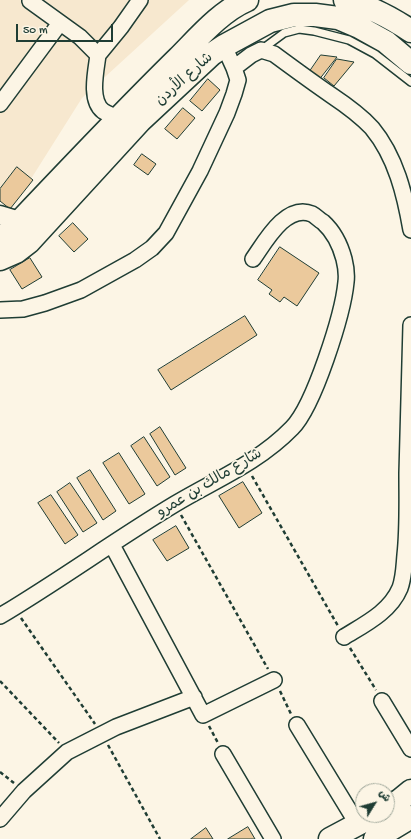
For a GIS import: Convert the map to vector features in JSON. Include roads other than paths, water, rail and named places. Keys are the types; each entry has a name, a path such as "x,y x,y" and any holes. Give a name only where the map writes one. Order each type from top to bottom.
{"highway":[{"name":"شارع الأردن","path":"0,237 8,232 10,218 118,118 229,10 248,0"},
{"path":"345,0 372,9 411,31"},
{"name":"شارع الأردن","path":"0,259 16,252 29,242 140,122 212,54 224,46 270,22 294,15 315,15 338,18 359,27 386,42 411,63"},
{"path":"395,803 411,791"},
{"path":"375,839 411,817"},
{"path":"330,839 361,823"}],"street":[{"path":"118,118 102,110 94,92 98,55 121,27 140,0"},
{"path":"30,1 80,37 98,55"},
{"path":"0,104 60,23"},
{"path":"0,310 23,309 81,290 135,260 152,248 166,233 200,171 227,113 238,80 224,46"},
{"path":"234,68 251,55 261,50 274,54 358,115 372,128 380,139 396,170 405,196 411,230"},
{"name":"شارع مالك بن عمرو","path":"0,616 175,504 246,465 274,444 293,427 309,402 333,339 346,282 346,268 340,244 334,234 326,225 311,214 300,212 284,220 274,228 253,259"},
{"path":"344,637 377,616 383,610 394,598 400,588 404,575 408,525 407,474 411,325"},
{"path":"112,545 203,715 274,680"},
{"path":"0,819 24,791 67,752 101,733 194,697"},
{"path":"382,702 411,749"},
{"path":"297,725 355,804"},
{"path":"224,754 273,839"}],"lane":[{"path":"261,50 284,33 299,29 314,30 349,40 376,54 411,82"}]}
